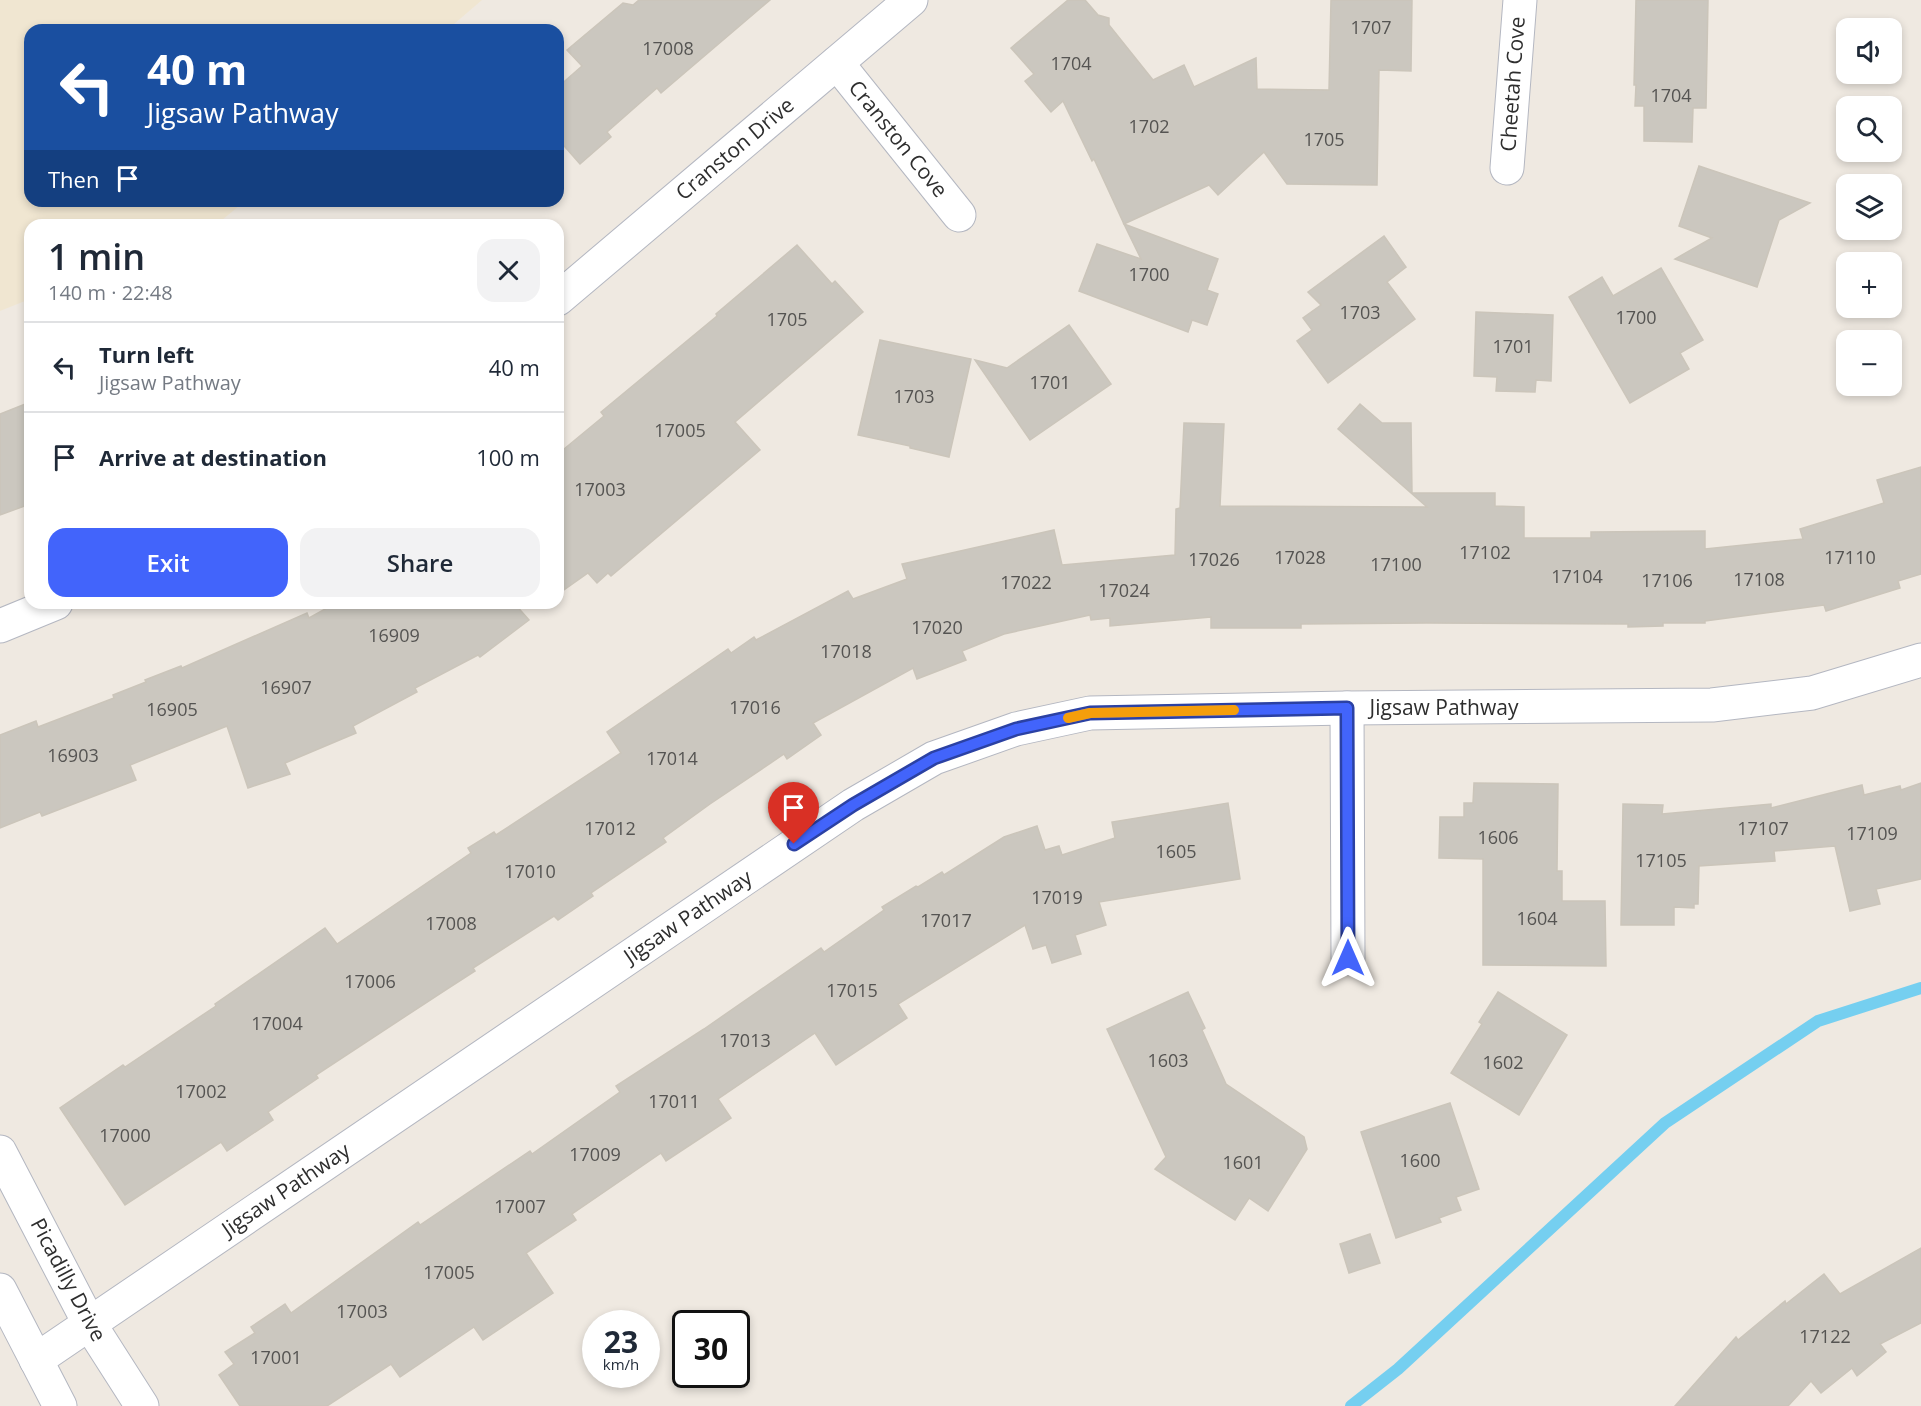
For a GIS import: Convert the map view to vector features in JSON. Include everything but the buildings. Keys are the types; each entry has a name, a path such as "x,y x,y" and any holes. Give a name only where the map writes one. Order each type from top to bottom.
{"street":[{"name":"Cranston Drive","path":"564,294 911,0"},
{"name":"Cheetah Cove","path":"1507,168 1520,0"},
{"name":"Cranston Cove","path":"837,63 959,215"},
{"path":"0,626 41,609"},
{"name":"Jigsaw Pathway","path":"36,1360 853,805 934,758 1016,729 1090,713 1712,705 1812,693 1921,660"},
{"path":"1347,708 1348,958"},
{"name":"Picadilly Drive","path":"0,1152 89,1323 142,1406"},
{"path":"0,1290 60,1406"}],"shaded area":[{"path":"0,0 482,0 454,24 24,24 24,207 238,207 223,219 24,219 24,301 0,311"}],"waterway":[{"path":"1351,1406 1398,1369 1665,1123 1818,1021 1921,988"}],"slow traffic":[{"path":"1068,718 1090,713 1234,710"}],"route":[{"path":"794,844 853,805 934,758 1016,729 1090,713 1347,708 1348,958"}]}
